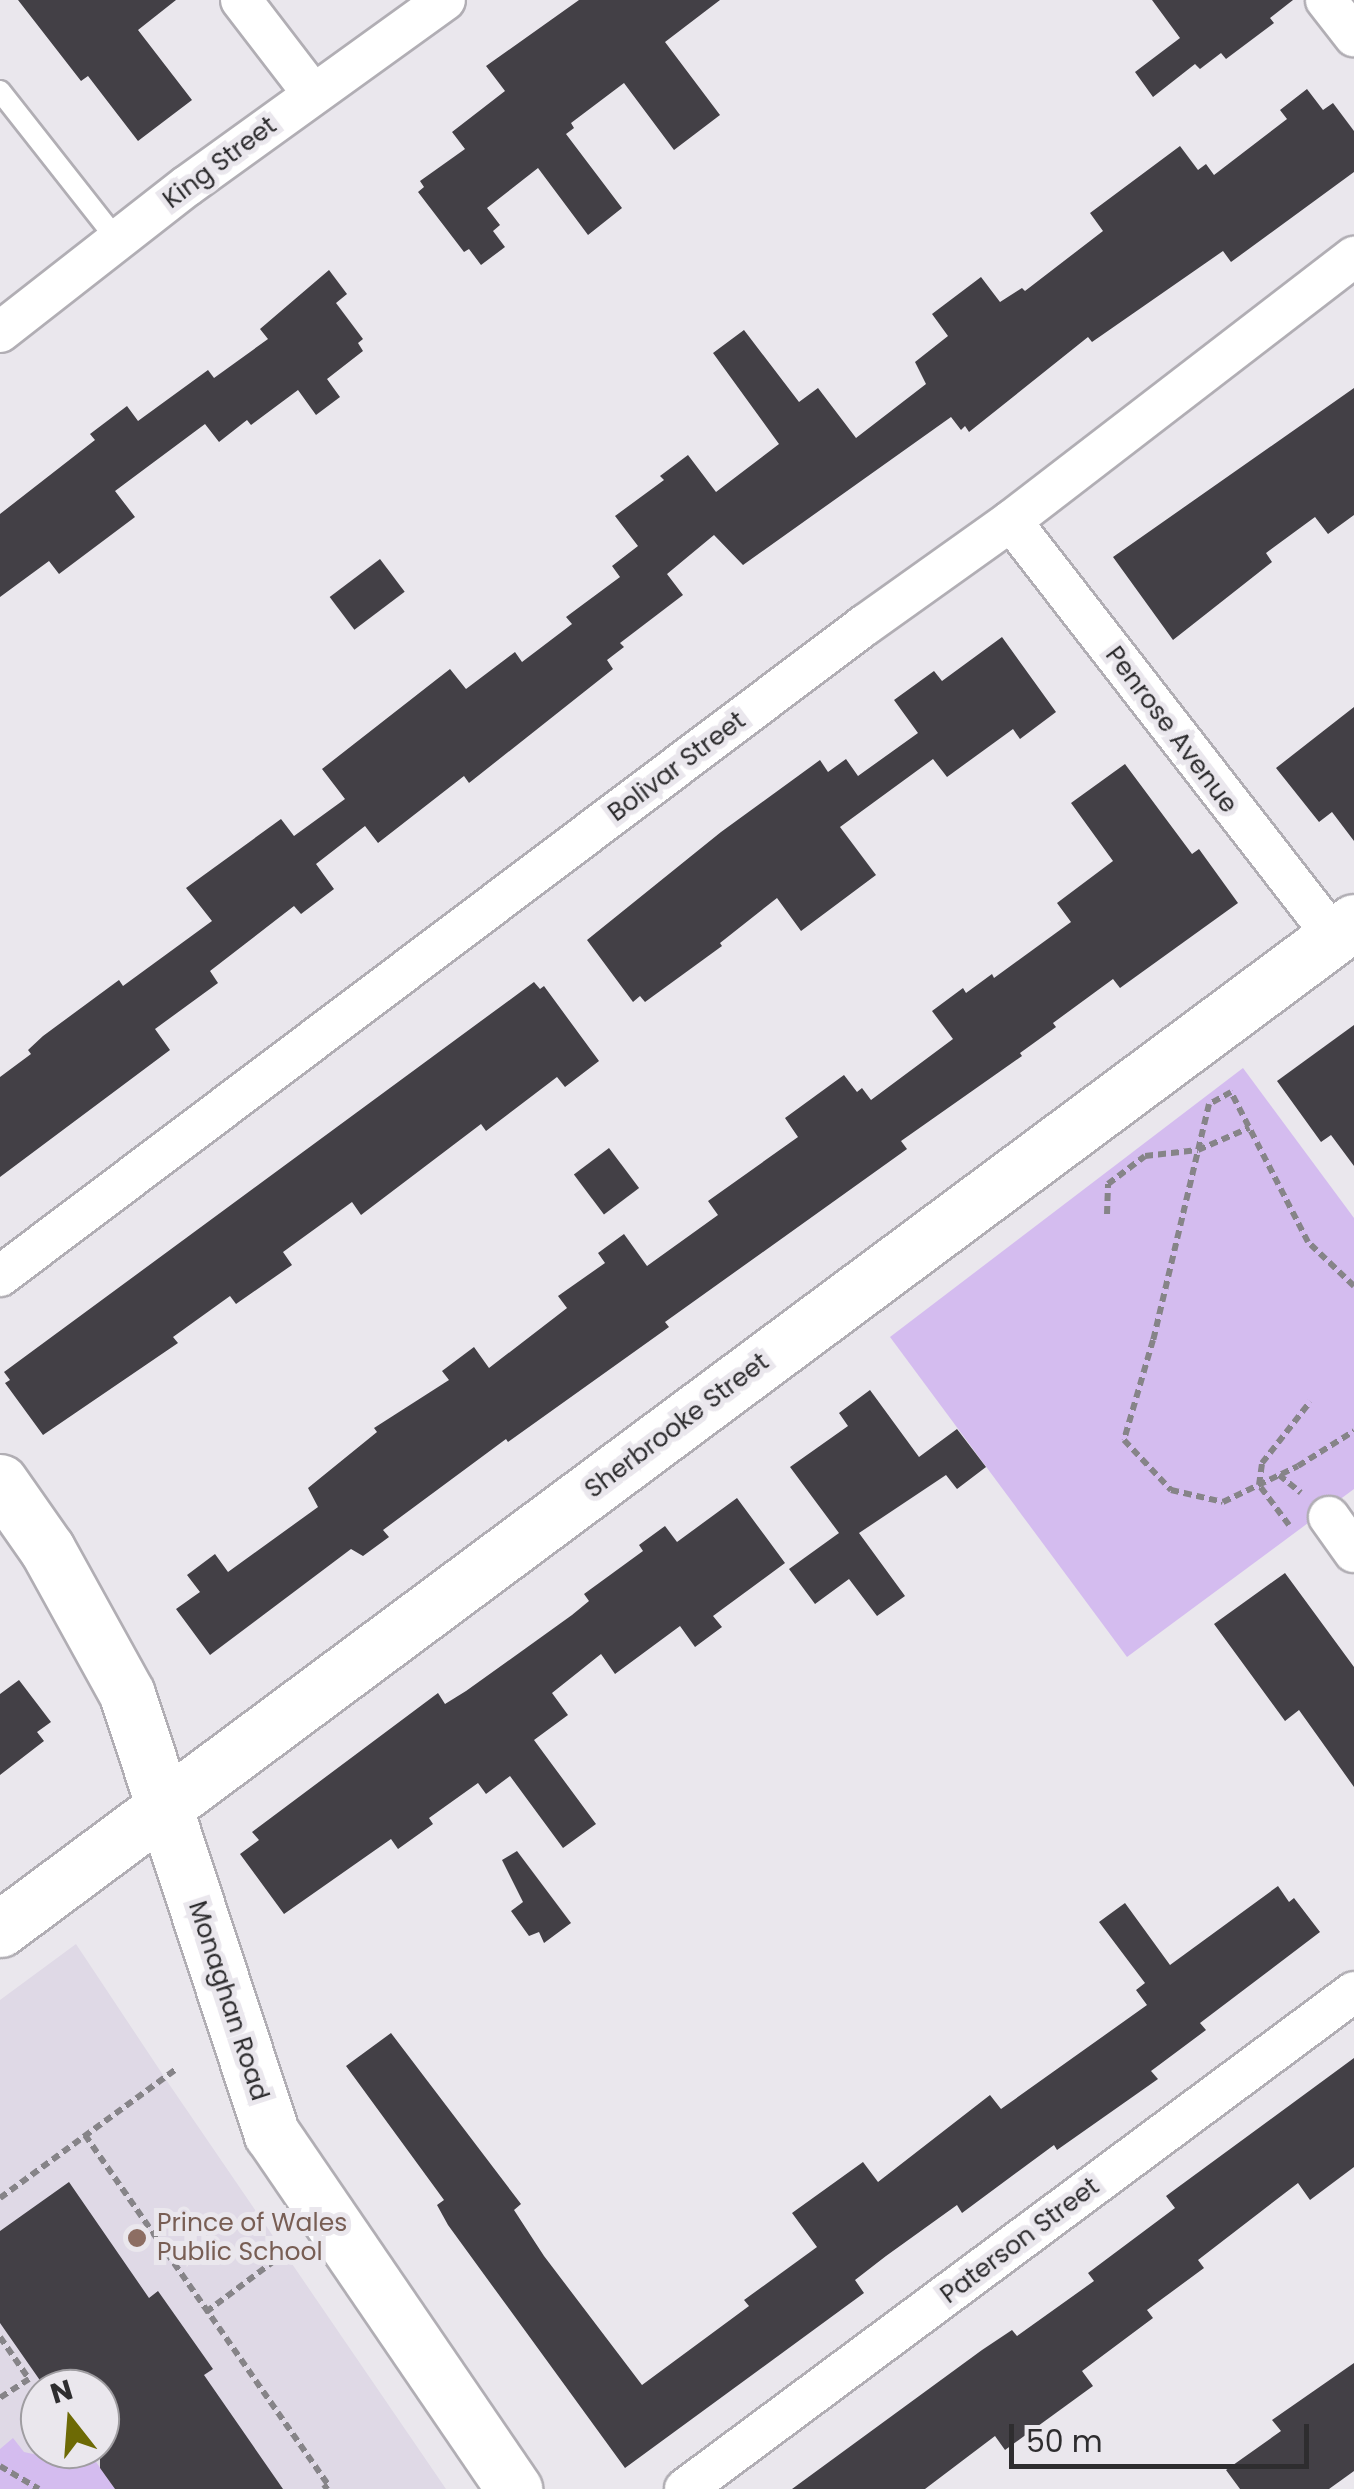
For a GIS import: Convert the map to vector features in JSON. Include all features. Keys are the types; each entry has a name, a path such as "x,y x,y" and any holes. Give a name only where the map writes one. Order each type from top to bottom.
{"main road":[{"name":"Sherbrooke Street","path":"0,1929 1344,930"},
{"name":"Monaghan Road","path":"0,1482 47,1549 127,1694 272,2134 514,2489"}],"street":[{"path":"240,0 313,94"},
{"name":"King Street","path":"0,332 313,94 444,0"},
{"name":"Bolivar Street","path":"0,1276 833,649 1011,520 1354,256"},
{"name":"Penrose Avenue","path":"1011,520 1344,930"},
{"path":"1310,1522 1354,1552"},
{"name":"Paterson Street","path":"686,2489 1354,1992"}],"lane":[{"path":"0,91 119,242"}],"path":[{"path":"1206,1085 1217,1100"},
{"path":"1354,1286 1308,1242 1231,1092 1208,1104 1154,1340 1124,1440 1171,1490 1223,1502 1298,1466 1354,1431"},
{"path":"1107,1214 1108,1184 1145,1156 1198,1150 1249,1128"},
{"path":"1259,1484 1262,1463 1310,1402"},
{"path":"1259,1484 1310,1522"},
{"path":"0,2198 176,2069"},
{"path":"85,2135 328,2485 323,2489"},
{"path":"206,2312 296,2246"},
{"path":"0,2338 29,2379 0,2398"},
{"path":"0,2466 39,2489"}],"shaded area":[{"path":"1243,1068 1354,1218 1354,1489 1127,1657 890,1337"},
{"name":"Prince of Wales Public School","path":"76,1944 446,2489 0,2489 0,2000"},
{"path":"13,2438 20,2447 20,2469 101,2469 115,2489 0,2489 0,2449"}],"building":[{"path":"18,0 176,0 138,30 192,100 138,141 88,76 81,81"},
{"path":"579,0 720,0 665,42 720,115 674,150 624,83 571,123 574,128 566,134 622,208 588,235 538,168 487,208 500,225 493,231 505,247 481,265 469,249 464,252 418,192 424,187 420,181 465,149 452,132 505,91 486,66"},
{"path":"1152,0 1293,0 1270,18 1274,23 1226,59 1221,53 1200,69 1195,64 1153,97 1135,72 1180,38"},
{"path":"1307,89 1323,110 1333,103 1354,131 1354,172 1231,262 1223,251 1092,342 1088,337 969,432 965,426 961,430 951,417 743,565 714,535 667,574 683,595 620,643 624,647 607,660 613,669 469,783 464,776 378,843 365,826 316,864 334,889 301,914 294,906 210,971 218,983 155,1029 170,1050 0,1177 0,1077 31,1054 28,1050 43,1036 119,980 123,986 212,921 186,888 281,819 294,836 345,799 322,769 450,669 466,689 515,652 522,662 572,624 566,617 620,577 612,566 638,546 615,516 664,480 660,476 688,455 716,492 779,444 713,353 744,330 799,402 818,388 856,438 926,384 915,362 948,336 932,314 981,277 1000,302 1022,288 1025,291 1103,231 1090,213 1180,146 1198,170 1206,164 1214,175 1287,119 1280,110"},
{"path":"329,270 347,294 336,303 363,339 358,343 363,351 327,379 340,397 316,415 298,390 251,425 247,420 219,442 205,424 115,491 135,517 59,574 49,561 0,597 0,514 95,440 90,434 127,406 138,421 208,370 214,378 268,339 260,329"},
{"path":"1354,388 1354,515 1328,534 1315,517 1266,553 1272,562 1173,640 1113,557"},
{"path":"380,559 405,592 354,630 330,597"},
{"path":"1002,637 1056,712 1020,739 1013,729 947,777 933,759 840,827 876,875 801,931 777,898 720,943 722,946 645,1002 640,996 633,1002 587,940 721,832 820,760 828,772 846,759 858,776 918,733 894,700 934,671 942,681"},
{"path":"1354,707 1354,841 1332,812 1319,822 1276,768"},
{"path":"1125,764 1192,854 1199,849 1238,903 1120,988 1113,979 1053,1023 1056,1027 1020,1053 1022,1056 901,1141 907,1149 665,1322 669,1327 508,1442 506,1439 383,1530 389,1537 363,1556 351,1549 210,1655 176,1609 200,1592 187,1575 215,1554 228,1572 318,1507 308,1488 377,1432 374,1428 449,1380 442,1371 474,1347 489,1368 567,1308 558,1296 605,1263 598,1253 624,1234 647,1266 718,1215 708,1201 798,1137 785,1118 844,1075 857,1092 862,1088 871,1100 953,1039 932,1011 963,988 966,993 992,974 994,978 1071,922 1057,903 1113,861 1071,803"},
{"path":"534,982 540,989 544,986 599,1061 565,1087 557,1077 486,1131 481,1124 361,1215 352,1202 283,1252 292,1265 236,1304 230,1296 173,1337 178,1343 43,1435 5,1383 10,1380 4,1372"},
{"path":"1354,1025 1354,1166 1331,1135 1321,1142 1277,1081"},
{"path":"609,1148 639,1188 604,1214 574,1174"},
{"path":"870,1390 919,1457 957,1429 986,1467 957,1489 946,1475 859,1533 905,1596 877,1616 849,1579 815,1604 789,1569 839,1533 790,1467 848,1426 839,1413"},
{"path":"737,1498 785,1563 713,1616 722,1627 695,1647 680,1626 615,1674 601,1654 552,1693 568,1715 534,1740 596,1824 563,1848 510,1776 486,1794 478,1783 429,1818 433,1824 398,1849 391,1839 284,1914 240,1854 259,1840 252,1832 438,1693 445,1704 572,1615 589,1601 584,1594 643,1551 639,1545 665,1526 677,1542"},
{"path":"1285,1573 1354,1667 1354,1787 1299,1710 1285,1721 1214,1624"},
{"path":"19,1680 51,1722 37,1732 44,1741 0,1775 0,1694"},
{"path":"517,1851 571,1923 544,1943 539,1932 529,1936 511,1911 523,1902 502,1860"},
{"path":"1278,1886 1289,1902 1294,1898 1320,1932 1200,2023 1206,2030 1151,2071 1158,2079 1057,2150 1054,2145 962,2213 957,2205 886,2256 855,2280 864,2293 625,2468 448,2225 437,2205 444,2200 346,2066 391,2033 521,2204 514,2210 544,2256 642,2385 749,2306 744,2300 817,2247 792,2213 863,2162 878,2182 990,2095 1001,2109 1147,2005 1136,1990 1145,1983 1099,1922 1125,1903 1170,1965"},
{"path":"1354,2058 1354,2167 1310,2200 1298,2183 1198,2260 1204,2268 1147,2310 1153,2318 1082,2371 1093,2386 1005,2450 995,2436 925,2489 792,2489 982,2350 1012,2330 1017,2336 1094,2281 1088,2273 1175,2208 1166,2196"},
{"path":"69,2182 149,2298 158,2291 213,2369 204,2375 283,2489 115,2489 101,2469 120,2469 120,2369 32,2369 0,2323 0,2231"},
{"path":"1354,2363 1354,2471 1329,2489 1240,2489 1226,2470 1281,2431 1272,2420"}],"place":[{"name":"Prince of Wales Public School","path":"137,2238"}]}
